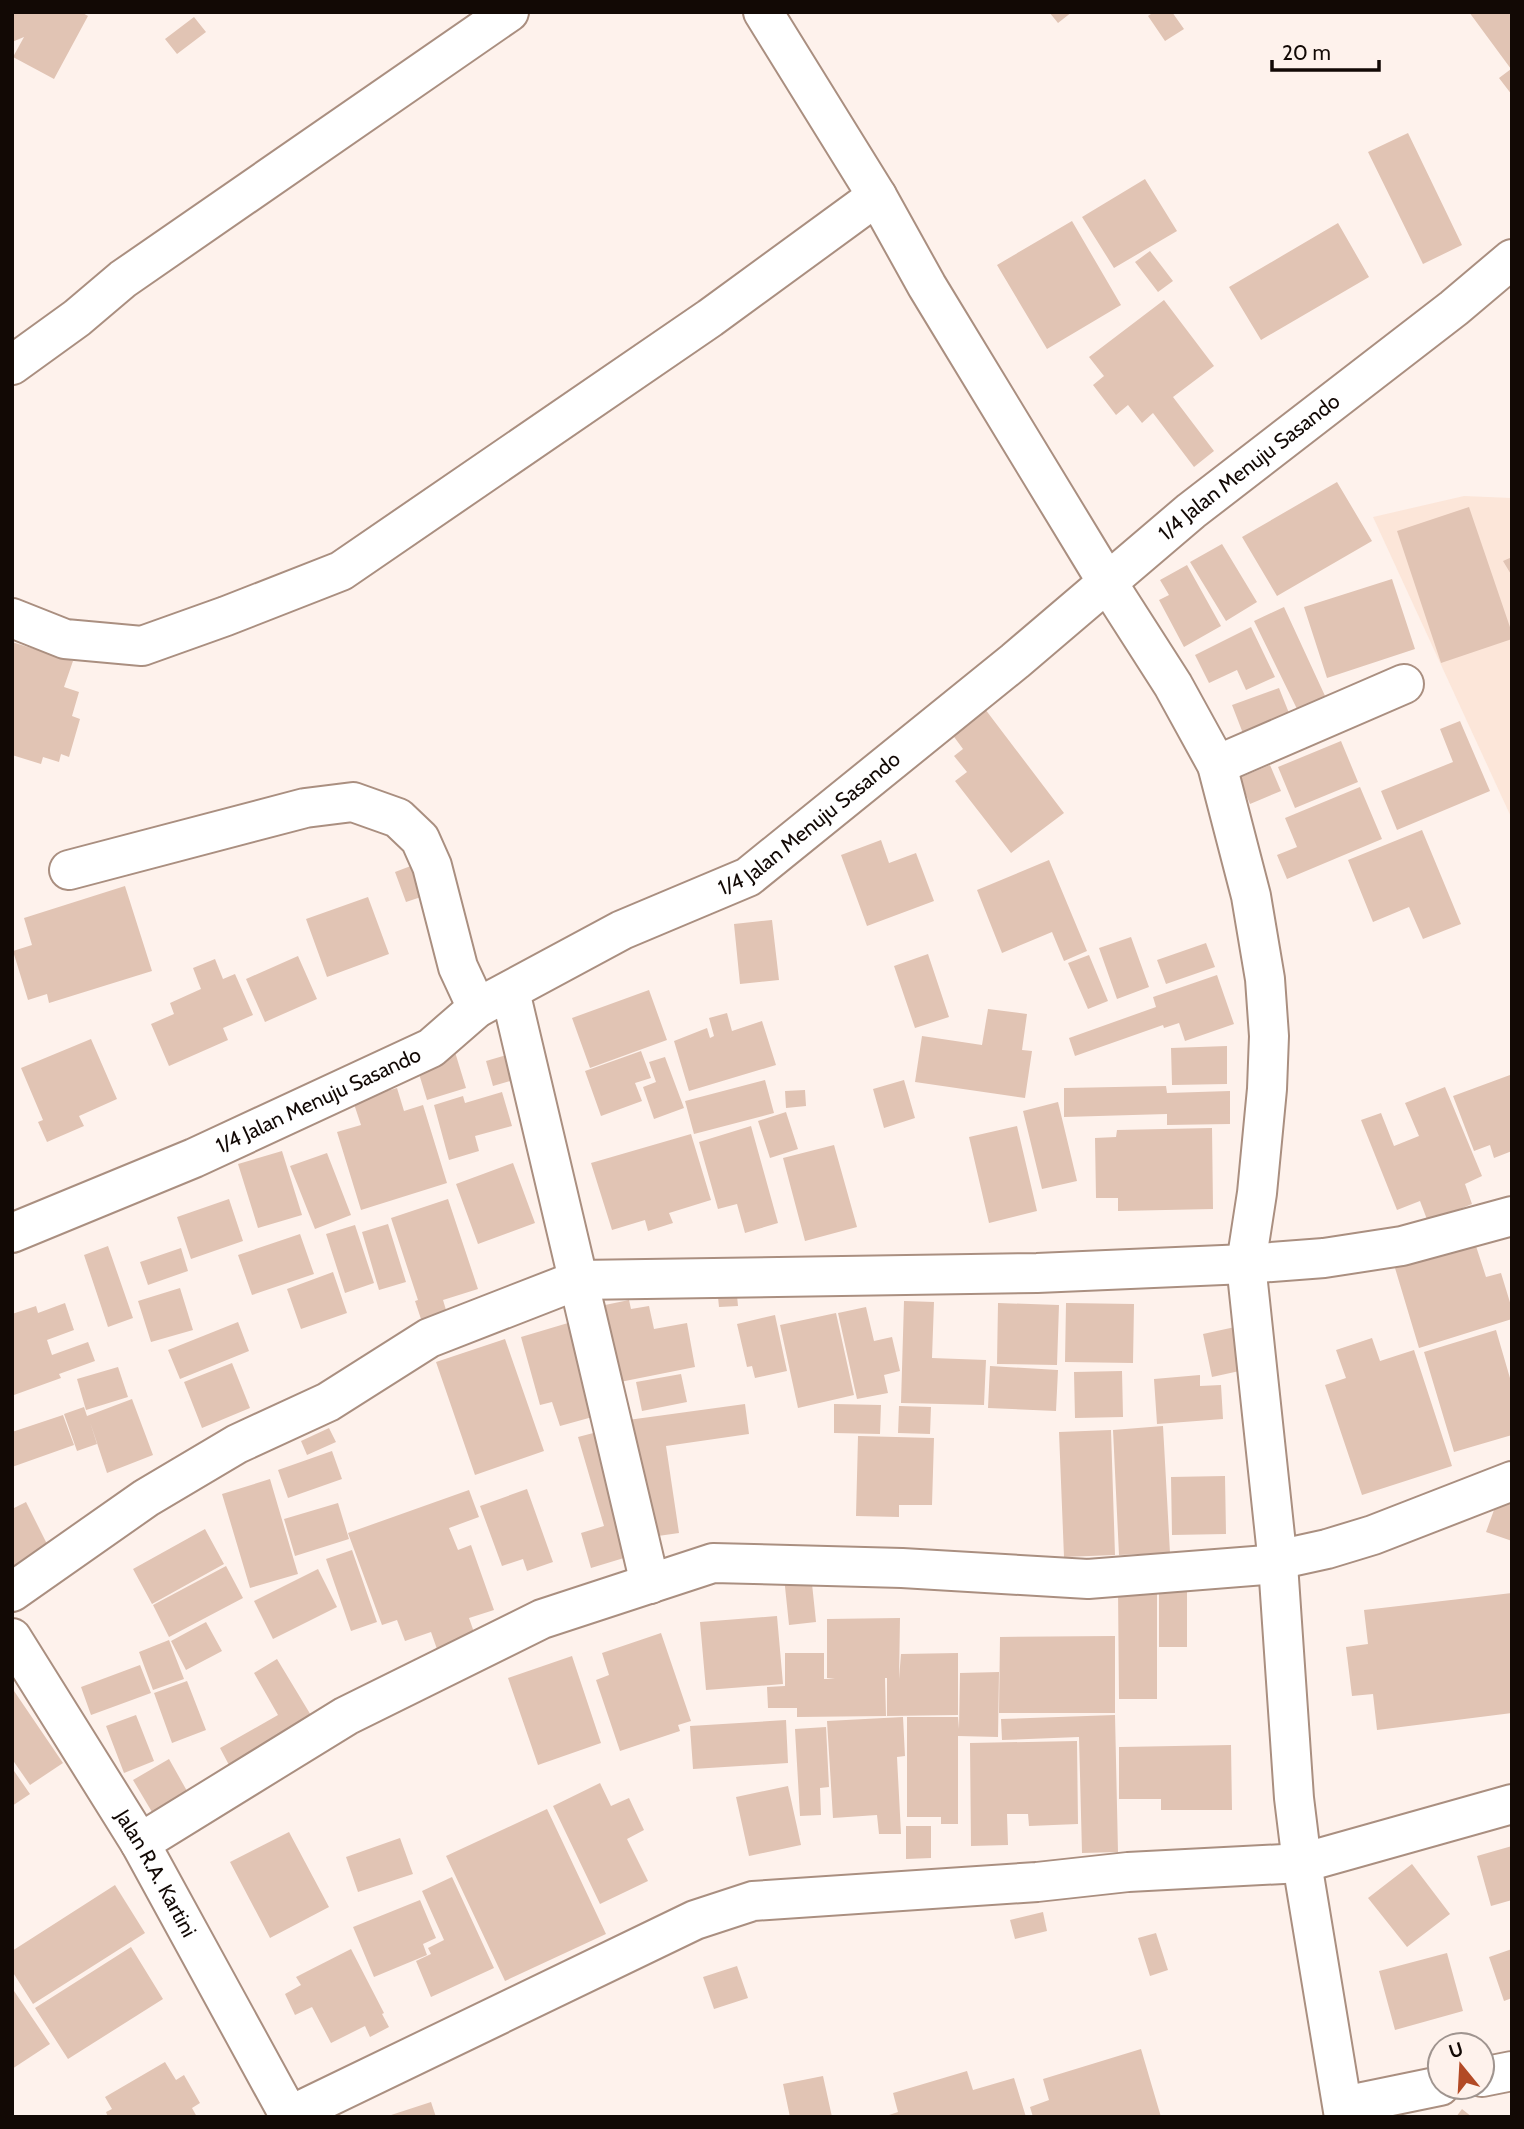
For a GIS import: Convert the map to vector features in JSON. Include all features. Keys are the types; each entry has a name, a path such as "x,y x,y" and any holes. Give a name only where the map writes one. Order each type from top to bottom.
{"street":[{"path":"12,365 77,318 123,279 509,12"},
{"path":"763,12 877,196 927,286 1107,583 1173,685 1217,765 1251,896 1265,979 1269,1036 1267,1089 1247,1264 1278,1562 1294,1798 1303,1863 1344,2111 1426,2090"},
{"path":"12,618 65,639 142,646 226,617 341,571 710,317 877,196"},
{"name":"1/4 Jalan Menuju Sasando","path":"12,1233 194,1158 431,1048 494,1000 622,930 747,877 1015,661 1191,511 1443,317 1512,259"},
{"path":"1217,765 1404,684"},
{"path":"69,870 305,808 352,802 398,818 420,839 432,866 458,967 494,1000 578,1280 650,1584"},
{"path":"12,1592 146,1498 237,1444 328,1402 429,1338 578,1280 1023,1273 1247,1264 1324,1258 1402,1246 1512,1216"},
{"path":"140,1843 346,1716 542,1619 712,1563 902,1568 1088,1579 1278,1562 1373,1535 1512,1481"},
{"name":"Jalan R.A. Kartini","path":"12,1638 140,1843 289,2116"},
{"path":"289,2116 695,1920 753,1901 1037,1882 1128,1871 1303,1863 1512,1804"}],"shaded area":[{"path":"1464,496 1512,498 1512,819 1373,517"}],"building":[{"path":"12,12 81,12 88,16 54,79 13,57 24,37 12,42"},
{"path":"1049,12 1072,12 1058,23"},
{"path":"1154,12 1172,12 1184,29 1165,41 1148,16"},
{"path":"1469,12 1512,12 1512,95 1499,78 1511,69"},
{"path":"194,17 206,32 177,54 165,39"},
{"path":"1408,133 1462,245 1423,264 1368,152"},
{"path":"1145,179 1177,231 1114,268 1082,217"},
{"path":"1072,221 1121,305 1047,349 997,265"},
{"path":"1338,223 1369,277 1261,340 1229,287"},
{"path":"1150,251 1173,281 1158,292 1135,262"},
{"path":"1164,300 1214,366 1173,397 1214,451 1194,467 1153,413 1142,423 1128,405 1116,415 1093,385 1104,376 1089,357"},
{"path":"1337,482 1372,541 1277,596 1242,537"},
{"path":"1469,507 1512,639 1441,663 1397,531"},
{"path":"1222,544 1257,602 1226,621 1190,562"},
{"path":"1512,557 1512,576 1503,561"},
{"path":"1187,565 1221,626 1184,647 1159,600 1169,595 1160,580"},
{"path":"1392,579 1415,649 1327,678 1304,607"},
{"path":"1284,607 1326,698 1298,711 1254,621"},
{"path":"1251,627 1275,677 1246,690 1237,670 1209,683 1195,655"},
{"path":"12,642 73,661 64,687 79,692 72,716 80,719 69,757 61,754 59,762 43,757 41,764 12,755"},
{"path":"1279,688 1291,718 1244,736 1232,705"},
{"path":"982,705 1064,813 1011,853 955,781 967,772 954,756 963,749 949,730"},
{"path":"1460,721 1490,791 1397,830 1381,791 1453,762 1440,729"},
{"path":"1341,741 1358,782 1295,808 1278,767"},
{"path":"1270,765 1281,791 1250,804 1239,778"},
{"path":"1360,787 1382,839 1287,879 1277,855 1297,847 1285,818"},
{"path":"1422,830 1461,924 1423,939 1409,907 1373,922 1348,860"},
{"path":"881,840 889,863 916,853 934,901 867,926 841,855"},
{"path":"1049,860 1087,951 1064,961 1052,932 1002,953 977,890"},
{"path":"416,864 427,895 406,902 395,872"},
{"path":"125,886 152,971 49,1003 47,994 28,1000 13,951 32,945 24,918"},
{"path":"368,897 389,954 327,977 306,919"},
{"path":"772,920 779,980 740,984 734,924"},
{"path":"1131,937 1149,987 1117,999 1099,948"},
{"path":"1206,943 1215,967 1166,984 1157,960"},
{"path":"928,954 949,1017 915,1028 894,966"},
{"path":"1089,955 1108,1001 1088,1009 1068,963"},
{"path":"298,956 317,999 265,1022 246,979"},
{"path":"215,959 223,979 235,974 253,1015 223,1028 228,1040 169,1066 151,1024 174,1014 170,1003 201,989 193,968"},
{"path":"1217,975 1234,1024 1185,1041 1179,1023 1164,1028 1163,1025 1075,1056 1069,1038 1156,1007 1153,997"},
{"path":"649,990 667,1040 590,1068 572,1018"},
{"path":"988,1009 1027,1014 1022,1050 1032,1051 1025,1098 915,1082 922,1036 982,1045"},
{"path":"727,1013 732,1031 762,1021 776,1065 689,1091 674,1041 707,1028 710,1038 714,1036 709,1018"},
{"path":"91,1039 117,1099 79,1116 84,1126 47,1142 38,1122 43,1120 21,1068"},
{"path":"1227,1046 1227,1084 1172,1085 1171,1048"},
{"path":"641,1051 651,1078 635,1083 642,1101 601,1116 585,1071"},
{"path":"455,1052 466,1088 427,1100 416,1064"},
{"path":"510,1054 517,1079 493,1086 486,1061"},
{"path":"665,1057 684,1108 654,1119 643,1087 656,1082 649,1062"},
{"path":"1510,1075 1512,1151 1494,1158 1490,1145 1474,1151 1453,1096"},
{"path":"765,1080 774,1113 694,1134 685,1101"},
{"path":"904,1080 915,1118 884,1128 873,1089"},
{"path":"1166,1086 1167,1093 1230,1091 1230,1124 1167,1125 1167,1114 1064,1117 1064,1088"},
{"path":"1445,1087 1482,1176 1465,1184 1472,1204 1428,1222 1420,1201 1397,1210 1361,1120 1381,1113 1394,1146 1419,1136 1405,1103"},
{"path":"397,1088 404,1111 423,1105 447,1183 361,1210 337,1132 361,1125 353,1101"},
{"path":"805,1090 806,1106 786,1108 785,1091"},
{"path":"502,1092 512,1126 475,1136 479,1151 449,1160 434,1105 463,1096 465,1103"},
{"path":"1058,1102 1077,1181 1042,1189 1023,1111"},
{"path":"786,1112 798,1149 770,1158 758,1121"},
{"path":"751,1126 778,1223 745,1233 737,1204 718,1209 699,1142"},
{"path":"1017,1126 1037,1211 989,1223 969,1137"},
{"path":"1212,1128 1213,1209 1118,1211 1118,1198 1096,1198 1095,1138 1116,1137 1117,1130"},
{"path":"691,1134 711,1200 669,1213 673,1223 648,1231 645,1220 612,1230 591,1163"},
{"path":"834,1145 857,1227 805,1241 783,1158"},
{"path":"282,1151 302,1215 258,1228 238,1164"},
{"path":"327,1153 351,1215 315,1229 290,1166"},
{"path":"513,1163 535,1223 478,1244 456,1184"},
{"path":"229,1199 243,1241 191,1259 177,1217"},
{"path":"448,1199 478,1289 443,1300 450,1323 425,1331 415,1301 418,1300 391,1218"},
{"path":"388,1224 406,1282 379,1290 362,1232"},
{"path":"355,1225 374,1283 345,1293 326,1234"},
{"path":"300,1234 314,1274 252,1295 238,1255"},
{"path":"1475,1243 1486,1277 1501,1273 1512,1309 1512,1319 1419,1348 1395,1268"},
{"path":"108,1246 133,1318 108,1327 84,1255"},
{"path":"181,1248 188,1271 148,1285 140,1262"},
{"path":"333,1272 347,1313 301,1329 287,1289"},
{"path":"736,1285 738,1306 719,1307 717,1287"},
{"path":"180,1288 193,1330 151,1342 138,1301"},
{"path":"629,1300 631,1309 649,1306 654,1329 687,1323 695,1367 620,1382 605,1305"},
{"path":"904,1301 934,1302 932,1358 986,1360 984,1405 901,1403"},
{"path":"65,1303 74,1330 47,1340 52,1355 88,1342 95,1361 59,1374 61,1378 14,1395 12,1314 36,1306 38,1313"},
{"path":"998,1303 1059,1305 1057,1365 997,1364"},
{"path":"1066,1303 1134,1304 1133,1363 1065,1362"},
{"path":"866,1307 874,1341 892,1337 900,1371 884,1375 888,1393 857,1399 838,1313"},
{"path":"836,1313 854,1395 798,1408 780,1325"},
{"path":"775,1315 787,1371 755,1378 752,1366 747,1367 737,1324"},
{"path":"238,1322 249,1351 180,1379 168,1350"},
{"path":"568,1323 596,1416 560,1426 552,1402 540,1405 521,1337"},
{"path":"1235,1327 1244,1370 1212,1377 1203,1334"},
{"path":"1496,1330 1512,1385 1512,1435 1454,1452 1424,1352"},
{"path":"1372,1338 1380,1361 1414,1350 1452,1466 1362,1495 1325,1385 1346,1378 1336,1350"},
{"path":"505,1339 544,1451 475,1475 436,1362"},
{"path":"232,1363 250,1408 202,1428 184,1382"},
{"path":"990,1366 1058,1370 1056,1411 988,1408"},
{"path":"118,1367 128,1397 86,1410 77,1379"},
{"path":"1122,1371 1123,1417 1075,1418 1074,1372"},
{"path":"681,1374 687,1402 642,1411 636,1382"},
{"path":"1200,1375 1200,1386 1221,1385 1223,1419 1157,1424 1154,1379"},
{"path":"132,1399 153,1455 107,1473 90,1422 97,1444 77,1451 64,1414 84,1407 87,1416"},
{"path":"745,1404 749,1434 666,1446 679,1533 644,1538 628,1420"},
{"path":"834,1404 881,1405 880,1434 834,1433"},
{"path":"899,1406 931,1407 930,1434 898,1433"},
{"path":"63,1415 74,1445 12,1467 12,1432"},
{"path":"1163,1426 1170,1553 1119,1555 1113,1430"},
{"path":"329,1428 336,1442 307,1455 301,1441"},
{"path":"1111,1430 1115,1555 1064,1557 1059,1432"},
{"path":"601,1431 637,1554 591,1568 581,1533 604,1526 578,1437"},
{"path":"858,1436 934,1438 932,1505 899,1505 899,1517 856,1516"},
{"path":"332,1451 342,1479 288,1498 278,1470"},
{"path":"1225,1476 1226,1534 1172,1535 1171,1477"},
{"path":"270,1479 298,1574 250,1588 222,1494"},
{"path":"527,1489 553,1562 527,1571 523,1559 502,1566 480,1506"},
{"path":"469,1490 479,1517 449,1528 458,1550 471,1545 494,1610 469,1618 475,1635 437,1649 431,1632 405,1641 397,1620 382,1625 348,1533"},
{"path":"1498,1499 1512,1504 1512,1541 1486,1532"},
{"path":"26,1502 49,1548 12,1567 12,1509"},
{"path":"338,1503 349,1539 295,1556 284,1519"},
{"path":"205,1529 224,1564 152,1604 133,1569"},
{"path":"352,1550 377,1622 351,1631 326,1559"},
{"path":"226,1566 243,1598 169,1637 153,1605"},
{"path":"318,1569 337,1607 273,1639 254,1601"},
{"path":"811,1574 816,1622 789,1625 784,1577"},
{"path":"1118,1589 1157,1589 1157,1699 1119,1699"},
{"path":"1159,1590 1187,1590 1187,1647 1159,1647"},
{"path":"1512,1593 1512,1713 1377,1730 1373,1694 1352,1696 1346,1647 1368,1644 1364,1610"},
{"path":"777,1616 783,1684 706,1690 700,1622"},
{"path":"900,1618 899,1679 901,1654 958,1653 958,1715 887,1716 887,1678 886,1716 797,1717 797,1708 768,1708 767,1687 785,1686 785,1653 824,1653 824,1679 835,1679 827,1678 827,1619"},
{"path":"206,1622 222,1651 186,1670 171,1641"},
{"path":"661,1633 691,1721 678,1725 680,1731 620,1751 596,1680 609,1675 602,1653"},
{"path":"1115,1636 1115,1713 999,1713 1000,1637"},
{"path":"169,1640 184,1679 153,1690 139,1652"},
{"path":"572,1656 601,1743 538,1765 508,1678"},
{"path":"277,1659 312,1717 229,1765 220,1748 278,1715 254,1673"},
{"path":"140,1665 151,1693 91,1715 81,1687"},
{"path":"999,1672 998,1737 958,1736 958,1824 941,1824 941,1817 907,1817 907,1717 958,1717 959,1729 960,1673"},
{"path":"187,1681 206,1730 172,1743 154,1693"},
{"path":"12,1688 63,1763 30,1785 12,1759"},
{"path":"136,1715 154,1761 124,1773 106,1726"},
{"path":"1115,1715 1118,1852 1082,1853 1079,1737 1002,1740 1001,1719"},
{"path":"903,1717 905,1756 897,1757 901,1834 879,1834 877,1815 833,1818 827,1721"},
{"path":"786,1720 788,1763 693,1769 690,1726"},
{"path":"826,1727 829,1787 820,1788 821,1815 800,1816 795,1729"},
{"path":"1077,1741 1078,1824 1029,1826 1028,1814 1007,1814 1008,1845 971,1846 970,1743"},
{"path":"1231,1745 1232,1810 1161,1810 1161,1799 1119,1799 1119,1747"},
{"path":"169,1759 187,1791 152,1812 133,1780"},
{"path":"12,1768 30,1794 12,1806"},
{"path":"600,1783 611,1806 629,1798 644,1830 627,1839 648,1881 600,1904 553,1806"},
{"path":"788,1786 801,1845 749,1856 736,1797"},
{"path":"547,1809 606,1934 505,1981 446,1856"},
{"path":"906,1826 931,1826 931,1858 906,1859"},
{"path":"289,1832 329,1907 270,1938 230,1862"},
{"path":"400,1838 413,1874 358,1892 346,1857"},
{"path":"1512,1846 1512,1900 1491,1906 1477,1856"},
{"path":"1412,1864 1450,1914 1407,1947 1368,1898"},
{"path":"452,1877 494,1968 431,1997 416,1961 431,1954 428,1948 444,1940 422,1891"},
{"path":"115,1885 145,1933 33,2004 12,1971 12,1951"},
{"path":"420,1900 436,1938 423,1944 427,1955 374,1977 353,1927"},
{"path":"1043,1912 1047,1931 1015,1939 1010,1920"},
{"path":"1156,1933 1168,1970 1150,1976 1138,1938"},
{"path":"131,1947 163,1999 68,2059 35,2008"},
{"path":"351,1949 389,2027 370,2037 365,2026 331,2043 312,2007 295,2015 285,1994 301,1985 296,1977"},
{"path":"1512,1949 1512,1998 1504,2001 1489,1957"},
{"path":"1447,1953 1463,2011 1395,2030 1379,1971"},
{"path":"737,1966 748,1998 714,2009 703,1977"},
{"path":"12,1988 50,2044 12,2069"},
{"path":"1141,2049 1161,2117 1033,2117 1030,2107 1049,2100 1043,2079"},
{"path":"165,2062 176,2080 184,2075 200,2103 192,2108 197,2117 108,2117 106,2112 112,2109 105,2097"},
{"path":"967,2071 973,2090 1014,2078 1026,2117 883,2117 898,2112 893,2093"},
{"path":"823,2076 832,2117 790,2117 783,2084"},
{"path":"431,2102 436,2117 388,2117 388,2116"},
{"path":"1462,2109 1472,2117 1456,2117"}]}
